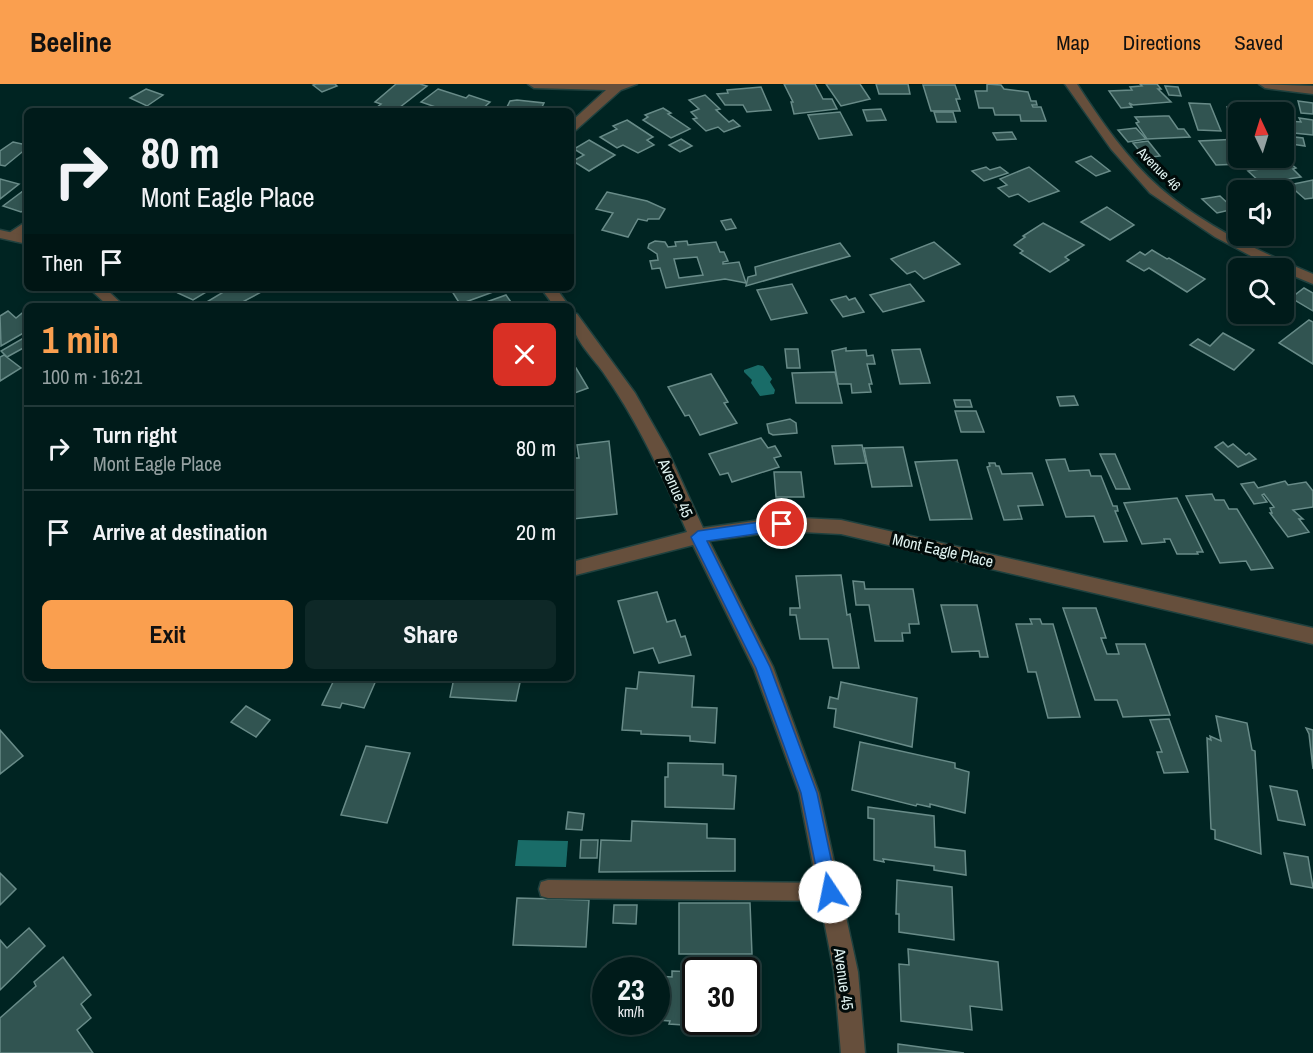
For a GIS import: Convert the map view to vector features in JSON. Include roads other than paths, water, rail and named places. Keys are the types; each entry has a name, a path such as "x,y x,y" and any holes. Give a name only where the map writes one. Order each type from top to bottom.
{"street":[{"path":"534,84 617,87 631,84"},
{"name":"Avenue 46","path":"1071,84 1091,115 1140,174 1166,200 1265,260 1313,279"},
{"path":"1265,84 1313,90"},
{"path":"574,124 617,87"},
{"path":"6,235 24,239"},
{"path":"100,291 114,303"},
{"path":"550,291 560,303"},
{"name":"Avenue 45","path":"574,321 629,397 660,451 698,537 763,667 809,793 846,972 853,1053"},
{"name":"Mont Eagle Place","path":"574,568 698,537 782,524 841,527 1313,636"}],"lane":[{"path":"6,235 24,226"},
{"path":"548,889 830,892"}],"water":[{"path":"758,365 763,366 772,379 770,382 775,390 774,394 760,396 751,383 752,380 744,372"},
{"path":"518,840 568,841 566,867 515,866"}]}
